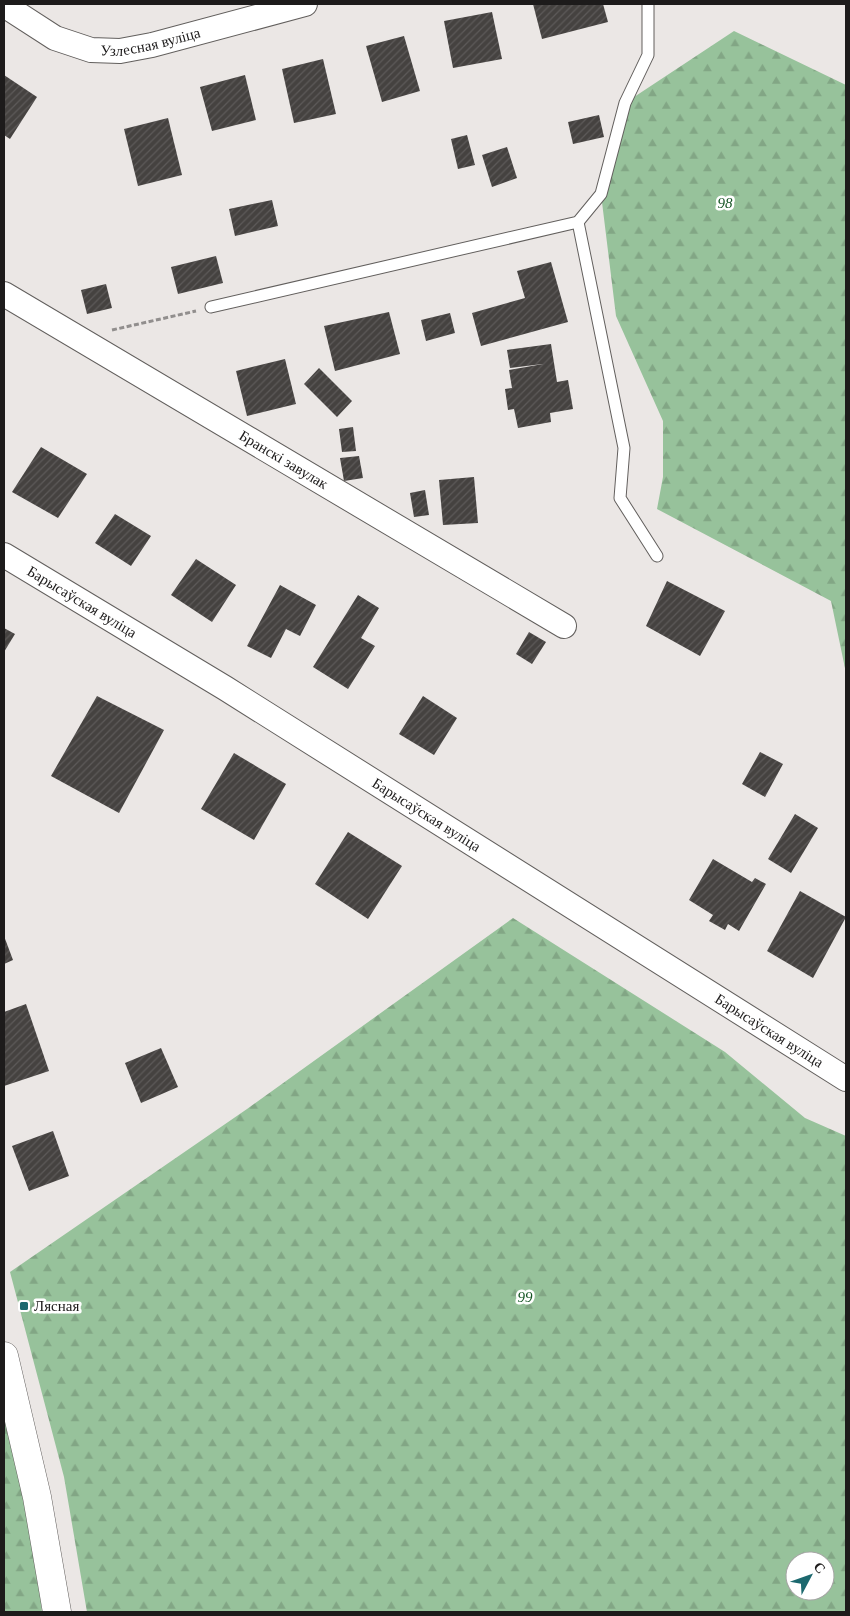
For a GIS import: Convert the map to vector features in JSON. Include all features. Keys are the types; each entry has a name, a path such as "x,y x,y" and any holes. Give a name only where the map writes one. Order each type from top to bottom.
{"main road":[{"path":"4,1356 37,1497 57,1612"}],"street":[{"name":"Узлесная вуліца","path":"4,5 55,38 90,50 120,51 152,45 305,4"},
{"name":"Бранскі завулак","path":"4,294 564,626"},
{"name":"Барысаўская вуліца","path":"4,555 233,694 846,1079"}],"lane":[{"path":"211,307 578,222 601,194 625,103 648,55 648,4"},
{"path":"578,222 624,448 620,498 657,556"}],"path":[{"path":"79,337 211,307"}],"green space":[{"name":"98","path":"734,31 846,85 846,673 831,601 657,509 663,477 663,421 616,316 601,194 625,103"},
{"name":"99","path":"513,918 725,1052 805,1118 846,1136 846,1612 87,1612 64,1477 10,1272 247,1109"},
{"path":"4,1415 28,1512 42,1612 4,1612"}],"building":[{"path":"533,4 603,4 608,22 542,39"},
{"path":"492,12 502,59 453,68 444,21"},
{"path":"404,36 420,91 382,102 366,46"},
{"path":"323,59 336,114 294,123 282,69"},
{"path":"4,75 37,97 10,139 4,135"},
{"path":"245,75 256,120 212,131 200,87"},
{"path":"599,115 604,137 573,144 568,122"},
{"path":"168,118 182,175 138,186 124,129"},
{"path":"467,135 475,165 458,169 451,139"},
{"path":"507,147 517,178 492,187 482,155"},
{"path":"272,200 278,226 235,236 229,209"},
{"path":"216,256 223,283 178,294 171,267"},
{"path":"551,262 568,322 481,346 472,313 525,298 517,271"},
{"path":"106,284 112,308 87,314 81,290"},
{"path":"389,312 400,354 335,371 324,326"},
{"path":"450,313 455,333 426,341 421,320"},
{"path":"551,344 557,382 568,380 573,409 550,413 551,422 518,428 514,409 508,410 505,389 512,388 509,370 543,364 510,368 507,350"},
{"path":"285,359 296,404 247,416 236,371"},
{"path":"319,368 352,401 337,417 304,384"},
{"path":"353,427 356,451 342,452 339,429"},
{"path":"41,447 87,474 58,518 12,492"},
{"path":"359,456 363,478 344,481 340,458"},
{"path":"474,477 478,523 443,525 439,480"},
{"path":"425,490 429,515 414,517 410,493"},
{"path":"115,514 151,536 131,566 95,543"},
{"path":"196,559 236,585 212,622 171,595"},
{"path":"667,581 725,611 700,656 646,626"},
{"path":"280,585 316,605 300,636 286,629 271,658 247,646"},
{"path":"358,595 379,608 361,638 375,646 348,689 313,667"},
{"path":"4,628 15,634 4,652"},
{"path":"529,632 546,642 532,664 516,654"},
{"path":"97,696 164,730 119,813 51,776"},
{"path":"423,696 457,718 434,755 399,734"},
{"path":"760,752 783,764 765,797 742,784"},
{"path":"234,753 286,784 254,840 201,809"},
{"path":"795,814 818,828 791,873 768,859"},
{"path":"348,832 402,866 368,919 315,884"},
{"path":"713,859 752,882 755,878 766,884 739,931 728,924 725,930 709,921 713,915 689,900"},
{"path":"800,891 846,917 813,978 767,951"},
{"path":"4,936 13,960 4,964"},
{"path":"26,1004 49,1071 4,1086 4,1012"},
{"path":"161,1048 178,1087 141,1103 125,1063"},
{"path":"53,1131 69,1176 29,1191 12,1146"}],"place":[{"name":"Лясная","path":"24,1306"}]}
